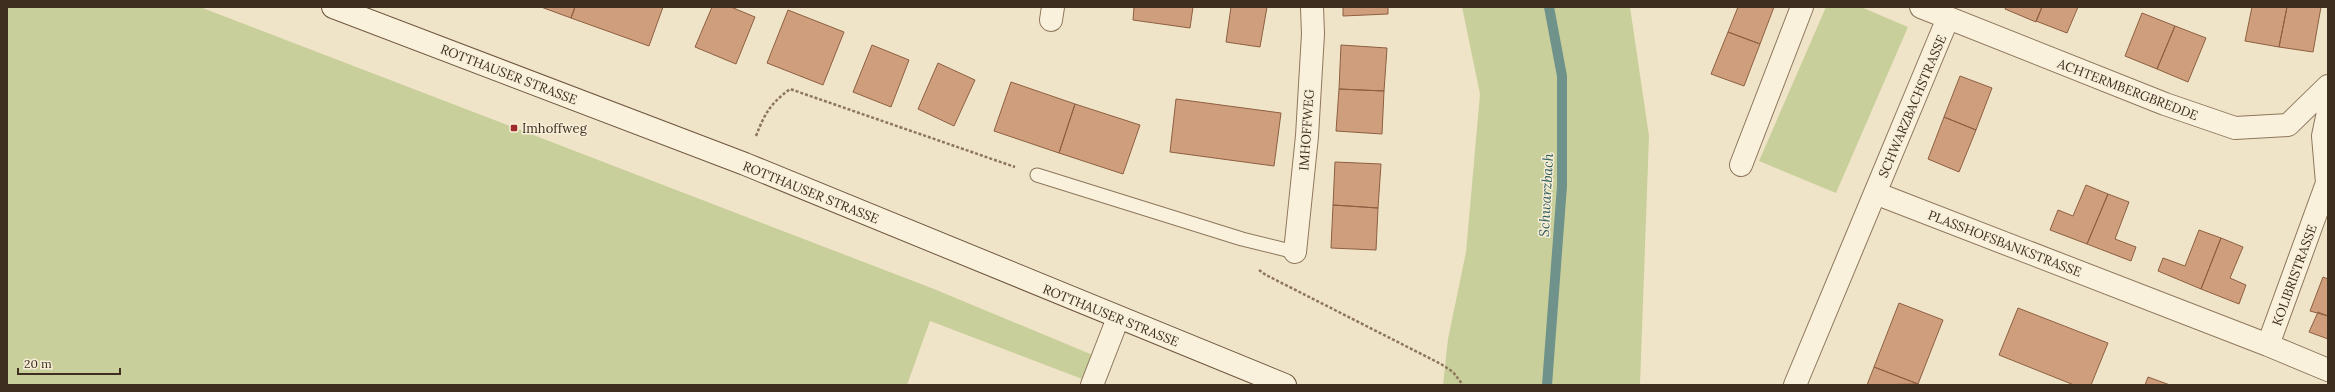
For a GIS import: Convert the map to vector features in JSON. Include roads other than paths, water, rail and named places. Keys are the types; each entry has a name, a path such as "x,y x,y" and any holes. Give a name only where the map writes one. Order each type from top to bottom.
{"street":[{"name":"ROTTHAUSER STRASSE","path":"333,7 745,164 1118,318 1285,385"},
{"name":"IMHOFFWEG","path":"1295,252 1306,136 1313,34 1312,7"},
{"path":"1741,165 1802,7"},
{"name":"ACHTERMBERGBREDDE","path":"1921,7 2165,104 2235,128 2288,125 2328,86"},
{"name":"SCHWARZBACHSTRASSE","path":"1876,194 1948,18"},
{"name":"KOLIBRISTRASSE","path":"2268,345 2328,182 2323,136 2328,112"},
{"path":"1795,385 1876,194"},
{"name":"PLASSHOFSBANKSTRASSE","path":"1876,194 2268,345 2328,370"},
{"path":"1092,385 1118,318"}],"lane":[{"path":"1036,175 1242,239 1295,252"}],"waterway":[{"name":"Schwarzbach","path":"1547,385 1562,186 1562,76 1549,7"}],"place":[{"name":"Imhoffweg","path":"514,128"}]}
